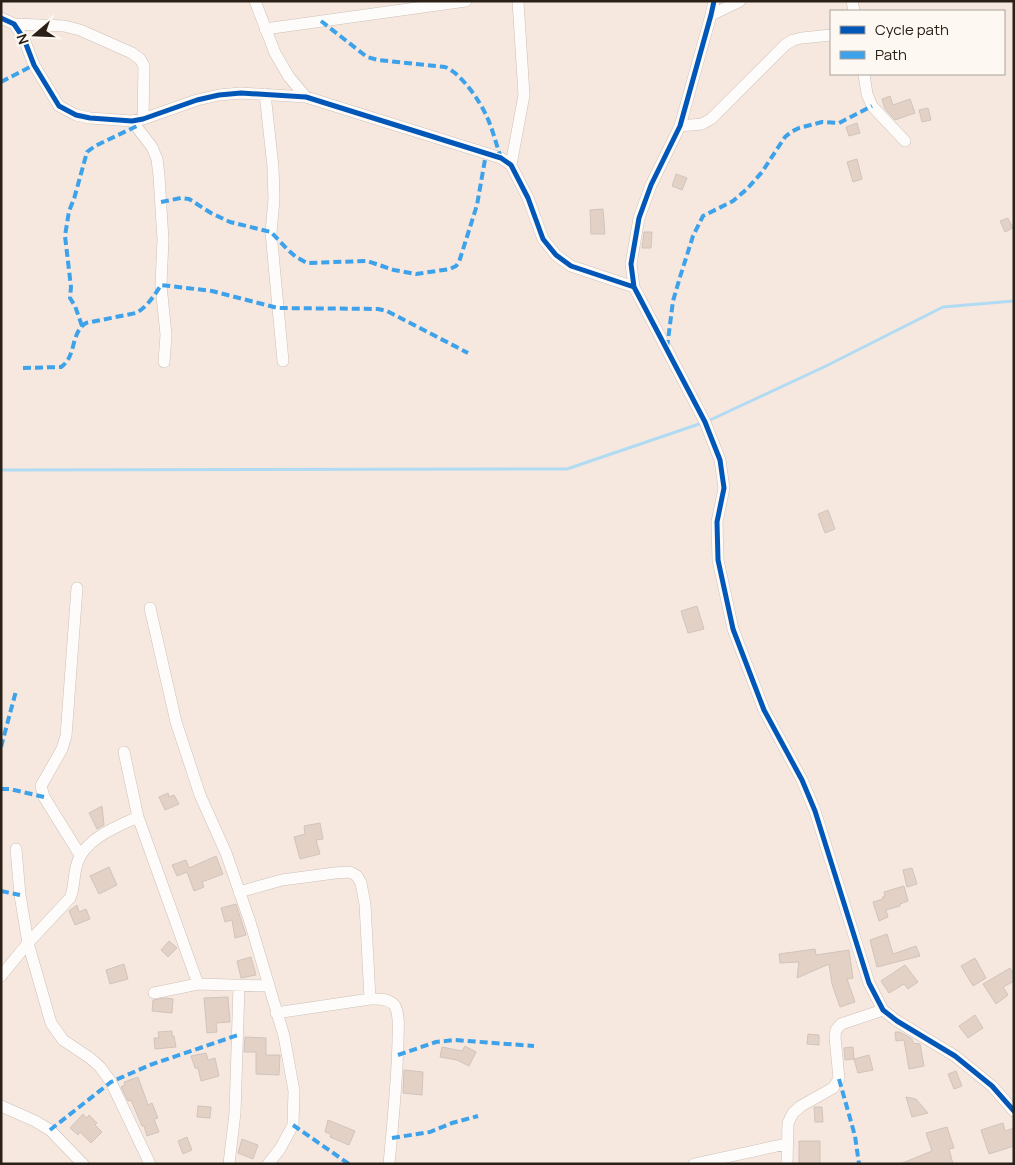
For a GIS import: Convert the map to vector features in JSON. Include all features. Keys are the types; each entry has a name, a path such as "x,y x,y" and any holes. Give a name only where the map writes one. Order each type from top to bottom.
{"street":[{"path":"255,1 264,29 275,53 289,77 306,97"},
{"path":"264,29 466,1"},
{"path":"511,165 524,95 518,1"},
{"path":"714,1 712,16 680,126 651,185 639,218 631,264 634,287 705,422 720,460 724,488 717,522 718,560 733,628 764,710 802,780 814,811 869,983 883,1010 897,1021 955,1056 992,1086 1014,1111"},
{"path":"712,16 740,1"},
{"path":"1,18 14,24 64,26 80,30 132,52 140,59 144,66 137,120 152,146 157,159 159,176 163,240 161,285 166,335 164,362"},
{"path":"14,24 24,39 34,65 59,106 76,115 90,118 137,120 204,98 241,93 306,97 501,158 511,165 528,198 543,239 556,254 571,266 634,287"},
{"path":"24,39 39,26"},
{"path":"680,126 702,124 712,119 785,45 793,40 830,35"},
{"path":"864,75 867,94 872,106 905,141"},
{"path":"265,94 273,167 274,199 271,232 282,361"},
{"path":"77,588 66,736 62,749 40,786 44,797 80,856"},
{"path":"150,608 176,722 200,795 226,853 284,1036 294,1091 293,1125 280,1149 268,1164"},
{"path":"124,752 138,817 198,984"},
{"path":"1,976 28,942 70,898 74,890 76,866 80,856 89,844 116,827 138,817"},
{"path":"16,848 20,895 28,942 51,1024 63,1040 90,1058 100,1067 111,1082 150,1164"},
{"path":"239,892 282,880 350,872 357,876 365,904 370,999"},
{"path":"154,993 198,984 268,986"},
{"path":"229,1164 234,1113 239,986"},
{"path":"276,1012 370,999 383,999 391,1002 396,1011 398,1022 396,1101 390,1164"},
{"path":"787,1164 788,1123 793,1112 833,1088 839,1079 836,1030 841,1024 883,1010"},
{"path":"1,1106 36,1121 50,1130 83,1164"},
{"path":"694,1164 786,1144"}],"building":[{"path":"890,96 893,105 910,99 915,113 895,120 885,109 882,99"},
{"path":"928,108 931,120 922,122 919,110"},
{"path":"857,123 860,133 849,136 846,127"},
{"path":"857,159 862,179 853,182 847,162"},
{"path":"676,174 687,178 682,190 672,186"},
{"path":"603,209 605,234 591,234 590,210"},
{"path":"1008,218 1013,228 1005,232 1000,221"},
{"path":"644,232 652,232 651,248 642,248"},
{"path":"828,510 835,529 825,533 818,514"},
{"path":"697,606 704,629 688,633 681,611"},
{"path":"168,793 169,797 174,795 179,804 165,810 159,797"},
{"path":"102,806 104,825 97,829 89,813"},
{"path":"320,823 323,839 316,840 320,854 300,859 294,837 305,834 304,826"},
{"path":"216,856 223,874 202,882 204,887 194,891 187,872 177,876 172,865 186,860 189,868"},
{"path":"109,867 117,885 99,894 90,876"},
{"path":"912,868 917,884 907,887 903,870"},
{"path":"904,886 908,901 900,904 900,906 886,910 888,917 879,921 873,902 883,899 882,897 885,897 884,892"},
{"path":"236,904 246,935 235,938 232,920 225,922 221,908"},
{"path":"77,905 79,912 86,909 90,919 75,925 69,911"},
{"path":"887,934 893,954 916,946 920,956 877,967 870,940"},
{"path":"169,941 177,948 168,957 161,950"},
{"path":"815,949 816,955 849,950 853,978 847,979 855,1002 840,1007 832,984 829,964 797,978 799,962 780,963 779,954"},
{"path":"251,957 256,975 241,978 237,961"},
{"path":"975,958 986,978 973,986 961,966"},
{"path":"124,964 128,979 110,984 106,970"},
{"path":"905,965 918,982 908,989 904,984 889,993 881,981"},
{"path":"1010,968 1014,975 1014,981 1003,987 1008,995 996,1004 983,984"},
{"path":"228,997 230,1022 216,1023 217,1032 207,1033 204,998"},
{"path":"173,999 172,1013 152,1011 153,1000"},
{"path":"975,1015 983,1028 968,1038 959,1026"},
{"path":"172,1031 176,1047 155,1049 154,1038 159,1038 158,1032"},
{"path":"895,1032 900,1032 912,1039 913,1043 920,1044 924,1066 909,1069 904,1040 896,1041"},
{"path":"808,1034 819,1035 819,1045 807,1044"},
{"path":"245,1037 266,1038 266,1055 280,1055 279,1075 256,1074 256,1052 244,1052"},
{"path":"465,1046 476,1052 469,1066 457,1060 440,1057 442,1047 462,1051"},
{"path":"853,1047 854,1059 845,1060 844,1048"},
{"path":"206,1053 208,1060 215,1058 219,1076 201,1081 198,1068 195,1068 191,1056"},
{"path":"869,1055 873,1070 858,1073 854,1059"},
{"path":"404,1070 423,1072 422,1095 403,1093"},
{"path":"956,1071 962,1086 954,1089 948,1074"},
{"path":"138,1077 148,1105 152,1103 158,1118 154,1119 159,1132 147,1136 131,1100 128,1101 121,1087 125,1085 124,1082"},
{"path":"906,1097 916,1099 928,1113 912,1117"},
{"path":"198,1106 211,1107 210,1118 197,1117"},
{"path":"814,1107 822,1107 823,1122 815,1122"},
{"path":"83,1114 87,1118 89,1115 102,1132 91,1143 80,1132 78,1135 70,1128"},
{"path":"328,1120 355,1131 349,1145 330,1137 331,1134 325,1132"},
{"path":"1003,1123 1005,1131 1014,1128 1014,1146 989,1154 981,1130"},
{"path":"947,1127 954,1148 949,1149 953,1164 900,1164 932,1151 926,1133"},
{"path":"187,1137 192,1150 183,1154 178,1141"},
{"path":"242,1139 258,1145 253,1159 238,1153"},
{"path":"799,1141 820,1141 820,1164 799,1164"}],"waterway":[{"path":"708,421 826,366 943,307 1014,301"},
{"path":"1,470 567,469 702,423"}],"marked path":[{"path":"321,21 367,57 378,60 445,67 451,70 469,88 484,111 501,158"},
{"path":"1,82 34,65"},
{"path":"667,348 673,301 693,236 703,216 733,201 747,189 762,172 785,137 791,132 822,122 839,123 872,106"},
{"path":"82,326 70,298 71,287 65,236 69,211 87,152 95,146 137,126"},
{"path":"161,202 181,198 189,199 230,222 271,232 296,257 307,263 367,261 394,270 416,274 450,269 459,262 477,205 486,154"},
{"path":"23,368 61,367 69,357 81,327 86,323 140,311 161,285 212,291 278,308 378,309 387,311 468,353"},
{"path":"1,747 16,691"},
{"path":"1,789 10,789 44,797"},
{"path":"1,891 20,895"},
{"path":"50,1130 111,1082 150,1065 238,1035"},
{"path":"398,1055 436,1042 455,1040 534,1046"},
{"path":"839,1079 855,1136 859,1164"},
{"path":"392,1138 430,1132 452,1123 478,1116"},
{"path":"293,1125 349,1164"}],"cycle path":[{"path":"714,1 680,126 651,185 639,218 631,264 634,287 705,422 720,460 724,488 717,522 718,560 733,629 764,710 802,780 815,811 869,983 883,1010 897,1021 955,1056 992,1086 1014,1111"},
{"path":"1,18 14,24 24,39 34,65 59,106 76,115 132,121 197,100 219,95 241,93 306,97 501,158 511,165 528,198 543,239 556,255 571,266 634,287"}]}
